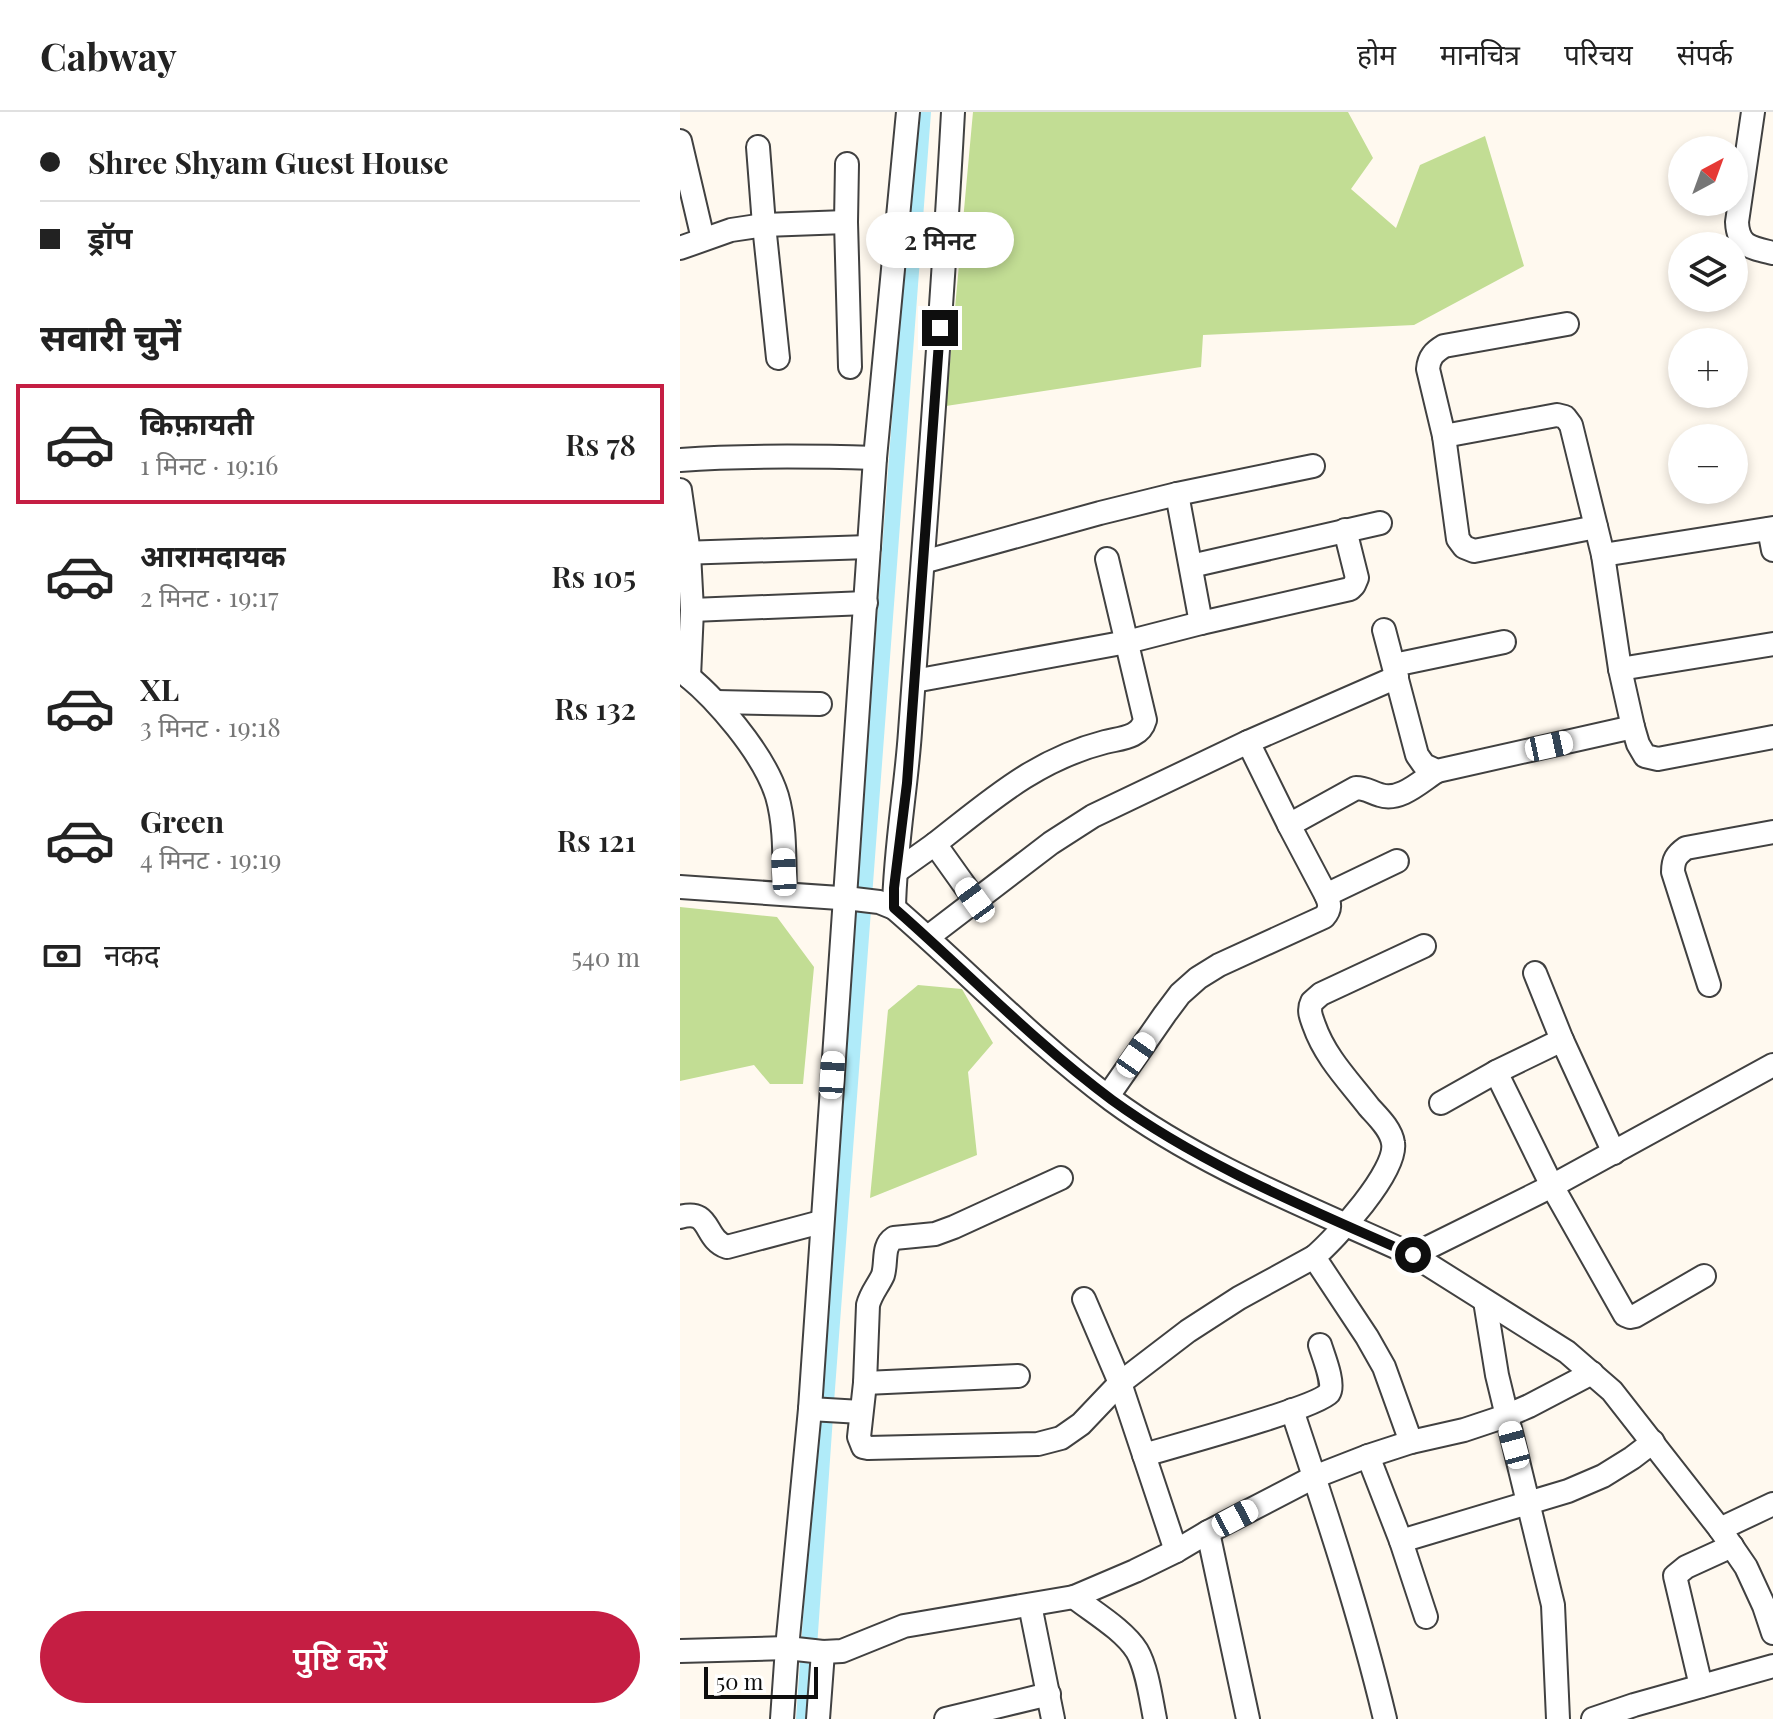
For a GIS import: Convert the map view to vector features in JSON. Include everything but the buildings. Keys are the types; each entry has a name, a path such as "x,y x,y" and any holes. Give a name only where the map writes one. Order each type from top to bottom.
{"street":[{"path":"782,1719 815,1410 821,1222 850,899 875,458 908,112"},
{"path":"886,905 897,871 907,783 945,270 953,112"},
{"path":"1753,112 1737,233 1744,243 1754,249 1773,253"},
{"path":"680,141 703,239"},
{"path":"758,147 778,358"},
{"path":"847,164 850,367"},
{"path":"680,248 731,230 764,225 846,222"},
{"path":"1567,324 1444,346 1434,352 1428,369 1444,436 1458,539 1464,547 1474,551 1596,527"},
{"path":"1444,436 1557,415 1565,417 1571,425 1603,555 1620,669 1633,727 1645,756 1658,759 1773,737"},
{"path":"680,460 793,456 875,458"},
{"path":"923,562 1177,494 1313,466"},
{"path":"680,490 692,610 684,673 716,702 768,773 778,799 782,826 785,894"},
{"path":"1177,494 1201,623"},
{"path":"1191,566 1380,523"},
{"path":"914,681 1127,642 1350,589 1357,578 1345,530"},
{"path":"1603,555 1772,536"},
{"path":"685,553 869,547"},
{"path":"897,871 1032,771 1091,746 1136,735 1143,728 1145,720 1107,559"},
{"path":"692,610 866,603"},
{"path":"1384,630 1417,755 1424,765 1437,771"},
{"path":"928,937 1051,843 1093,816 1396,671 1504,642"},
{"path":"1620,669 1773,644"},
{"path":"716,702 820,704"},
{"path":"1289,825 1356,788 1390,797 1401,794 1437,771 1633,727"},
{"path":"1108,1096 1180,994 1198,978 1219,965 1324,917 1329,911 1330,903 1248,742"},
{"path":"1709,985 1673,872 1673,862 1686,848 1773,832"},
{"path":"935,844 975,900"},
{"path":"1326,895 1397,861"},
{"path":"680,887 850,899 886,905 928,937 1050,1051 1108,1096 1188,1149 1413,1255 1567,1352 1612,1391 1726,1538 1768,1605 1773,1633"},
{"path":"1061,1178 935,1234 889,1240 884,1271 868,1305 865,1383 852,1412 863,1447 1038,1444 1061,1438 1081,1424 1120,1383 1188,1331 1239,1298 1314,1257 1330,1243 1365,1202 1391,1163 1393,1143 1384,1125 1328,1055 1309,1011 1313,1001 1321,994 1424,946"},
{"path":"1535,973 1614,1153"},
{"path":"1441,1103 1562,1040"},
{"path":"1413,1255 1552,1186 1773,1065"},
{"path":"1496,1072 1552,1186 1625,1315 1635,1316 1704,1276"},
{"path":"680,1217 698,1216 716,1241 727,1247 821,1222"},
{"path":"1314,1257 1384,1367 1411,1442"},
{"path":"1084,1299 1120,1383 1176,1551"},
{"path":"1485,1301 1489,1337 1506,1416 1553,1605 1558,1719"},
{"path":"1144,1455 1292,1410 1329,1393 1332,1385 1320,1345"},
{"path":"680,1651 791,1648 842,1651 921,1622 1074,1597 1176,1551 1314,1477 1411,1442 1464,1430 1506,1416 1592,1373"},
{"path":"865,1383 1018,1376"},
{"path":"815,1410 852,1412"},
{"path":"1292,1410 1352,1596 1385,1719"},
{"path":"1401,1541 1568,1491 1603,1476 1653,1442"},
{"path":"1368,1456 1426,1617"},
{"path":"1701,1686 1675,1576 1773,1504"},
{"path":"1208,1532 1243,1718"},
{"path":"1074,1597 1136,1649 1155,1719"},
{"path":"1030,1605 1053,1719"},
{"path":"818,1719 823,1652"},
{"path":"1593,1719 1773,1666"},
{"path":"955,1718 1049,1694"}],"green space":[{"path":"973,112 1348,112 1373,158 1351,189 1396,228 1420,165 1485,136 1524,266 1414,325 1203,335 1201,367 946,406"},
{"path":"680,907 777,917 814,967 803,1084 770,1084 754,1065 680,1081"},
{"path":"918,985 962,989 993,1043 968,1072 977,1155 870,1198 888,1010"}],"waterway":[{"path":"804,1719 923,112"}],"route":[{"path":"940,328 907,783 894,908 1050,1051 1113,1100 1188,1149 1413,1255"}]}
